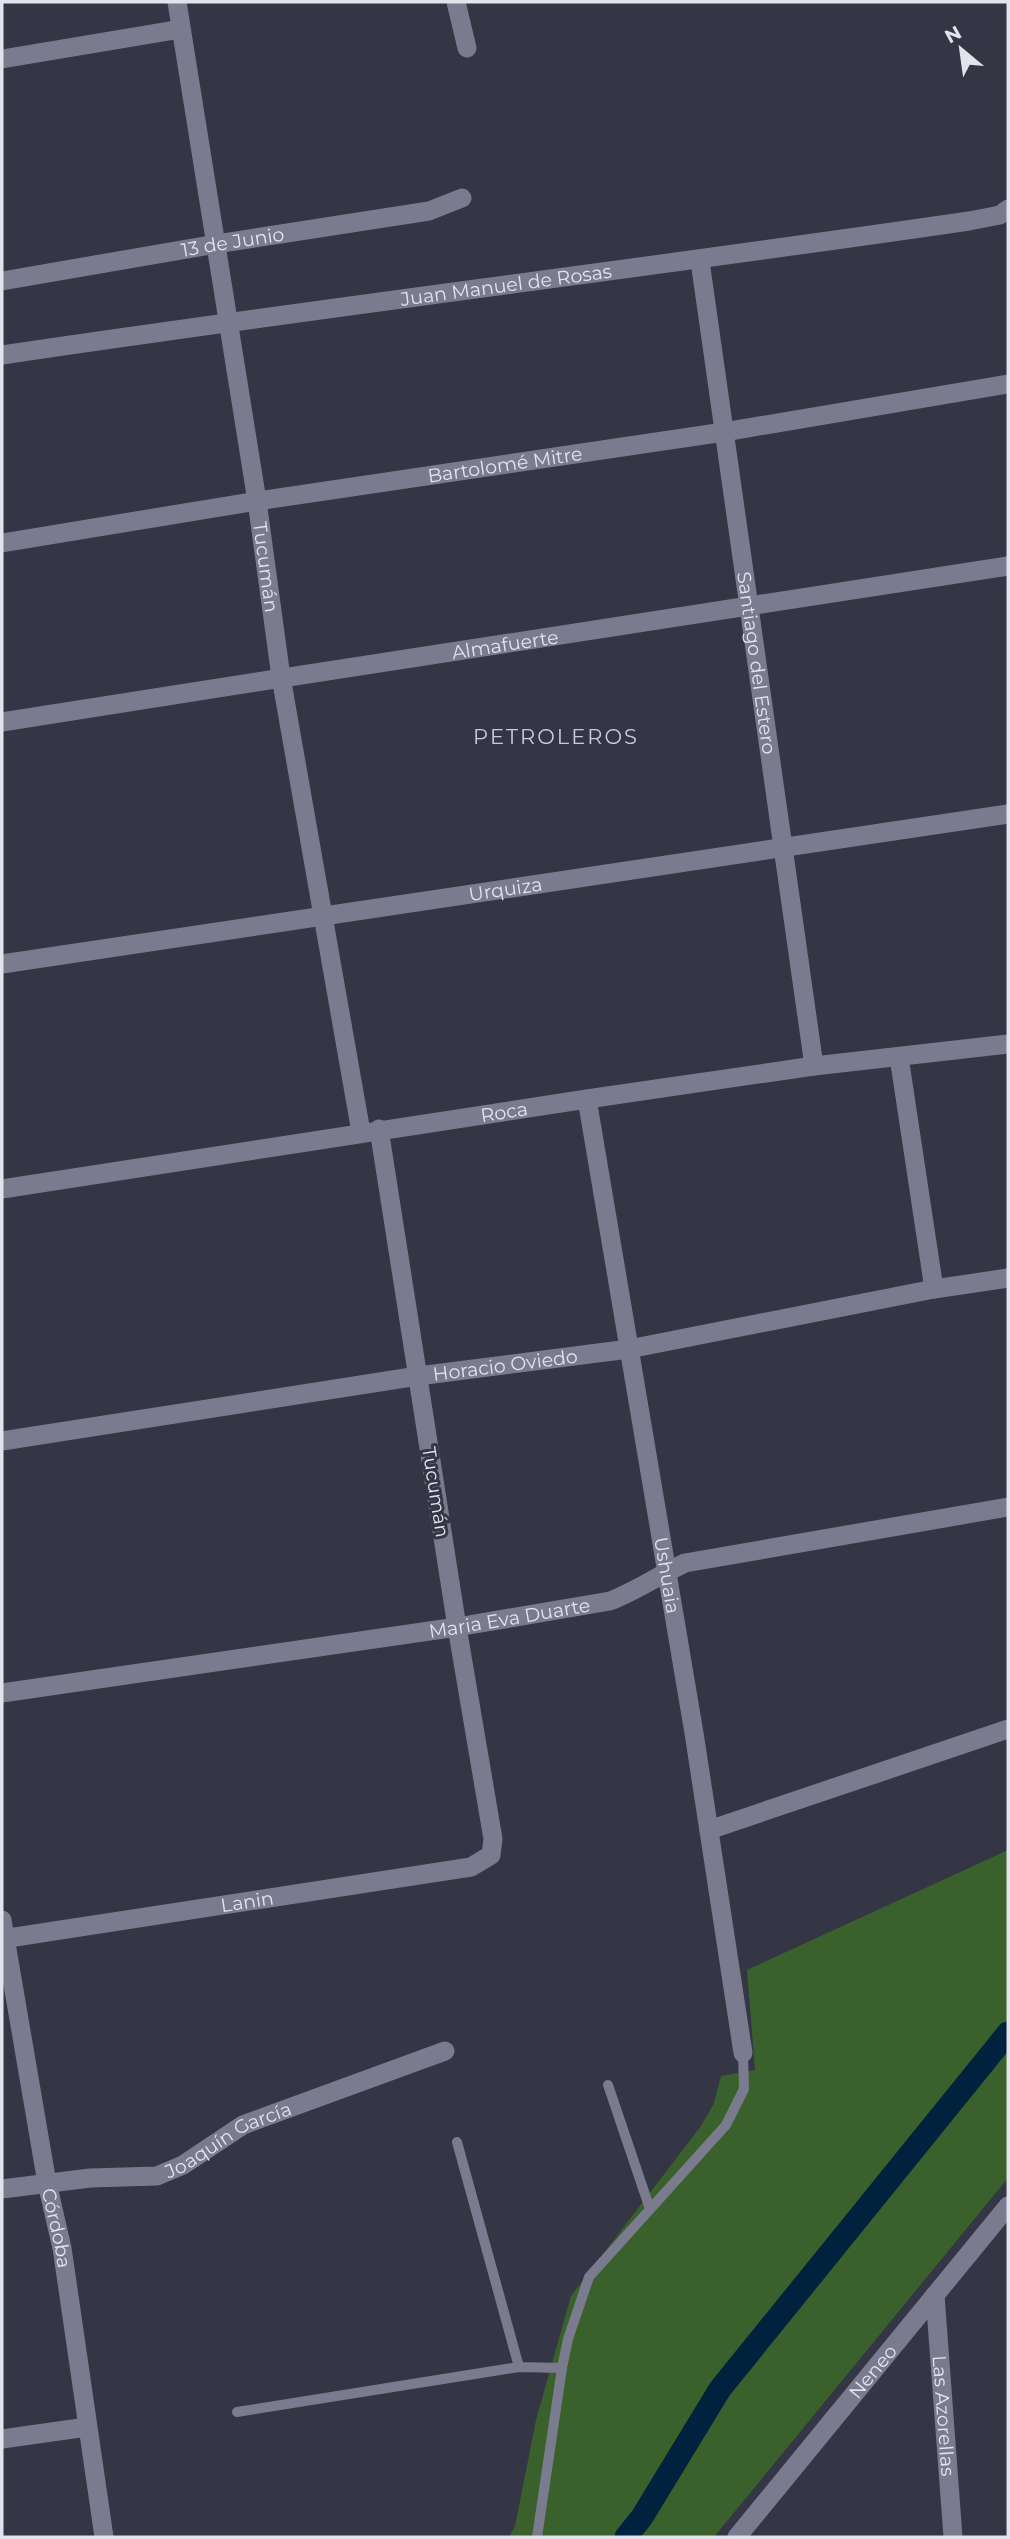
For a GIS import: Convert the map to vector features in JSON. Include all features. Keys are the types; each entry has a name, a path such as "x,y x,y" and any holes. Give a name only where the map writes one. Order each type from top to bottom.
{"street":[{"name":"Tucumán","path":"177,2 257,501 281,677 323,915 370,1131 418,1376 493,1839 491,1854"},
{"path":"456,2 467,48"},
{"path":"2,59 181,29"},
{"name":"13 de Junio","path":"2,281 429,211 462,198"},
{"name":"Juan Manuel de Rosas","path":"2,355 227,322 701,261 969,221 1000,215 1008,209"},
{"name":"Santiago del Estero","path":"701,261 814,1066"},
{"name":"Bartolomé Mitre","path":"2,543 257,501 724,432 1008,384"},
{"name":"Almafuerte","path":"2,722 1008,566"},
{"name":"Urquiza","path":"2,964 1008,814"},
{"name":"Roca","path":"2,1189 370,1131 814,1066 1008,1044"},
{"path":"900,1057 934,1289"},
{"name":"Ushuaia","path":"587,1099 709,1830 743,2053"},
{"name":"Horacio Oviedo","path":"2,1441 418,1376 629,1349 934,1289 1008,1279"},
{"name":"Maria Eva Duarte","path":"2,1693 457,1628 610,1601 633,1592 685,1563 1008,1507"},
{"path":"709,1830 1008,1729"},
{"name":"Lanin","path":"3,1932 471,1867 491,1854"},
{"name":"Córdoba","path":"3,1932 47,2183 62,2248 104,2537"},
{"name":"Joaquín García","path":"2,2189 90,2178 157,2176 183,2165 243,2125 445,2051"},
{"name":"Neneo","path":"737,2537 1008,2206"},
{"name":"Las Azorellas","path":"934,2295 953,2537"},
{"path":"2,2439 87,2427"}],"lane":[{"path":"537,2537 562,2368 568,2339 589,2277 726,2125 744,2089 743,2053"},
{"path":"608,2085 650,2209"},
{"path":"457,2142 519,2367"},
{"path":"237,2412 519,2367 562,2368"}],"green space":[{"path":"1008,1850 1008,2178 714,2537 509,2537 515,2526 536,2420 571,2296 701,2126 714,2103 721,2076 755,2070 747,1970"}],"waterway":[{"path":"626,2537 642,2517 720,2389 1008,2033"}],"district":[{"name":"PETROLEROS","path":"556,737"}]}
